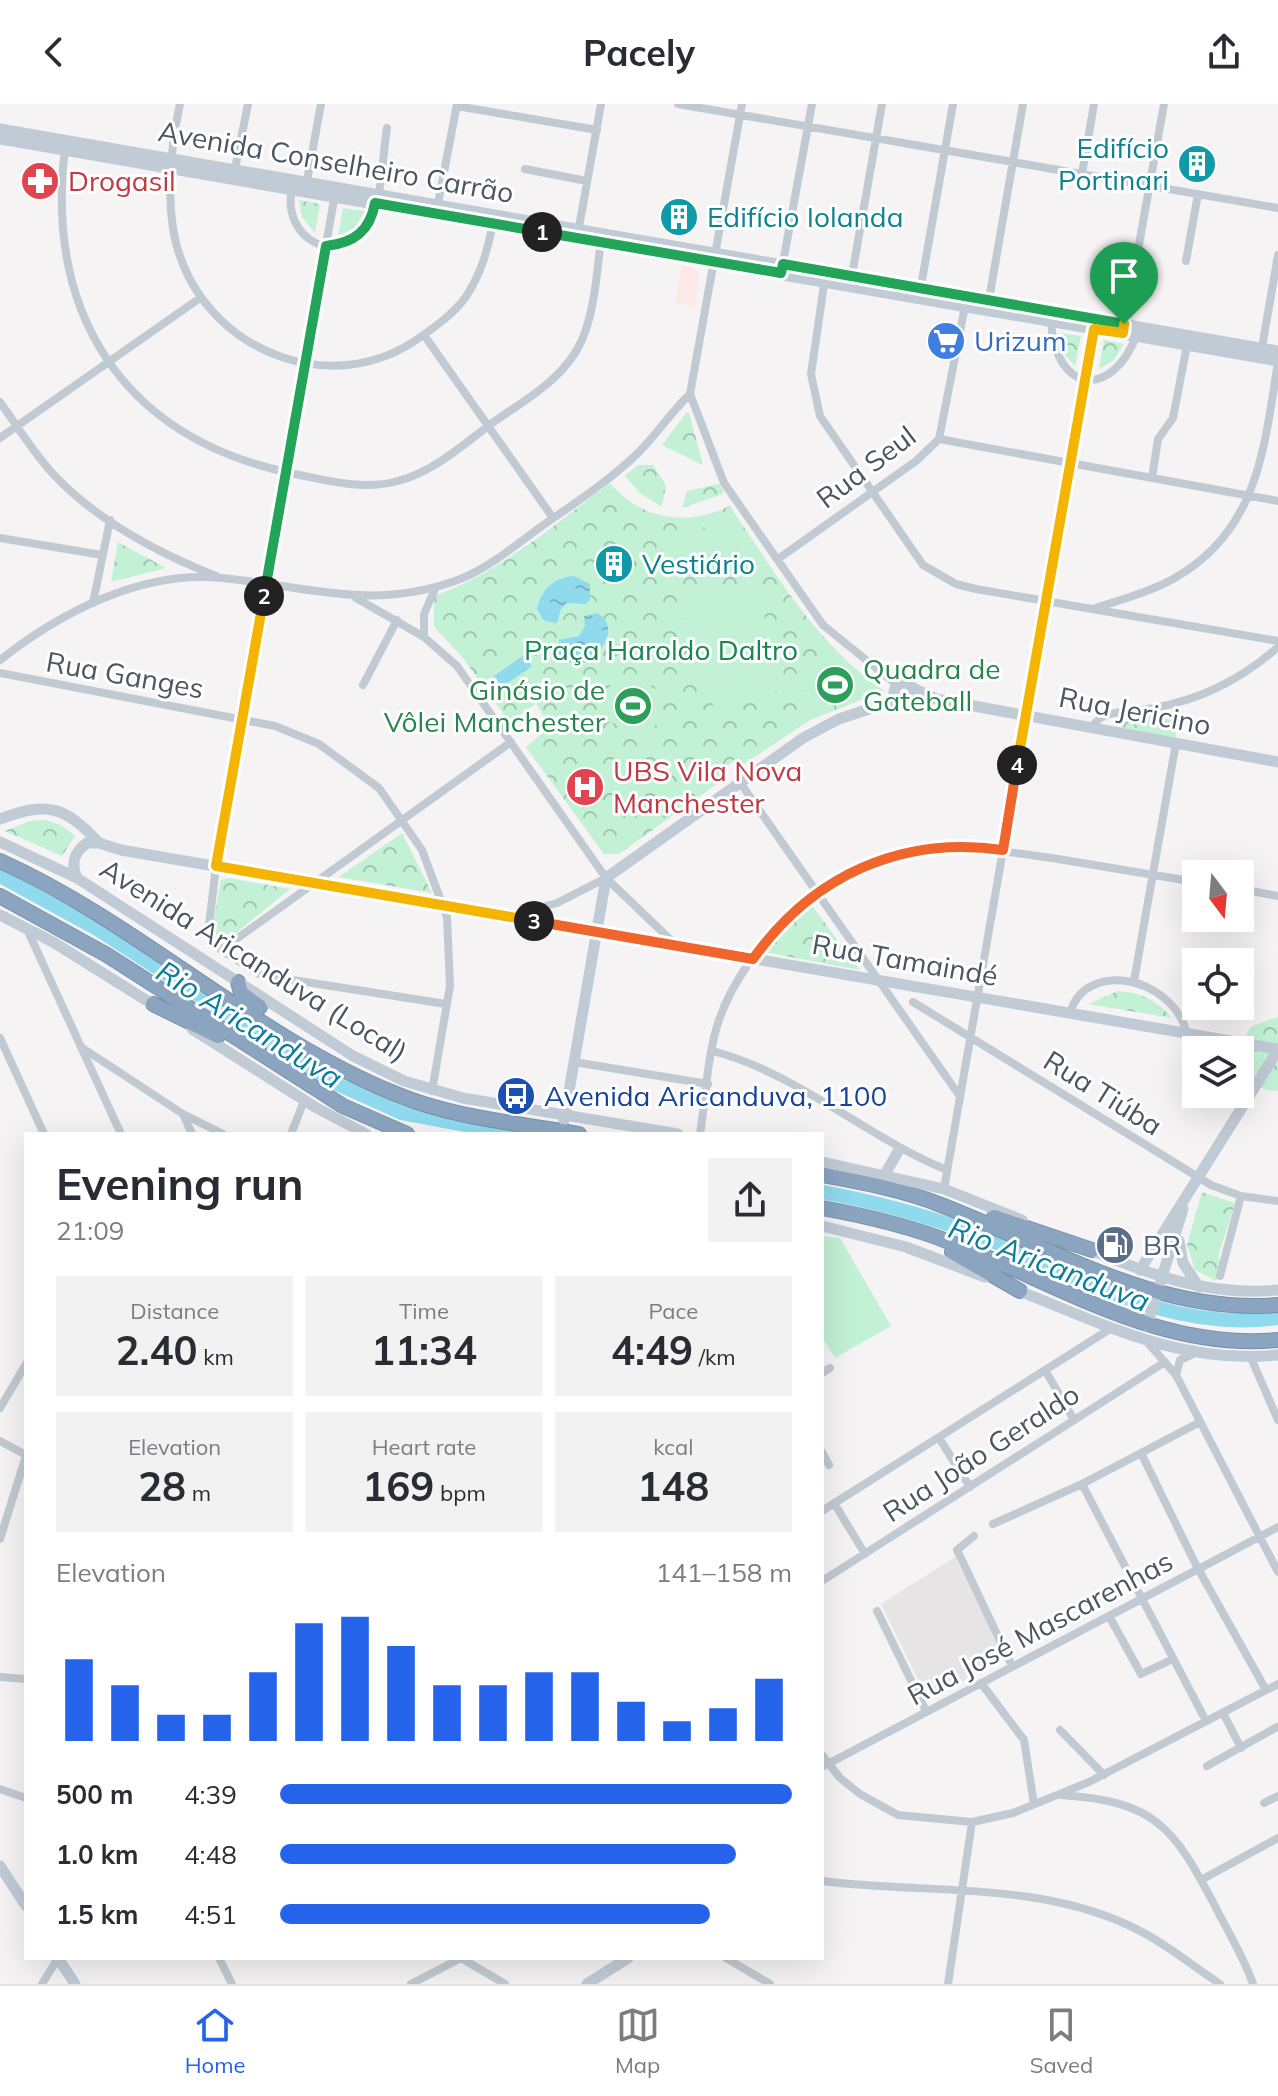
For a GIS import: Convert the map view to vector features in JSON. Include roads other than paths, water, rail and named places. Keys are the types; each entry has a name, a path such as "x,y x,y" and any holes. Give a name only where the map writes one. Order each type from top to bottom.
{"highway":[{"path":"0,861 83,902 278,1031 340,1067 415,1102 562,1132"},
{"path":"0,896 94,947 343,1106 402,1132"},
{"path":"238,982 245,997 340,1067"},
{"path":"153,1004 263,1056"},
{"path":"824,1175 975,1211 1092,1250"},
{"path":"937,1203 1162,1296 1217,1306 1278,1305"},
{"path":"824,1208 851,1213 953,1243 1148,1324 1216,1341 1278,1340"},
{"path":"851,1213 960,1256 1020,1291"}],"main road":[{"name":"Avenida Conselheiro Carrão","path":"0,129 301,187 1261,353 1278,361"},
{"name":"Avenida Conselheiro Carrão","path":"0,139 66,144"},
{"name":"Avenida Conselheiro Carrão","path":"1138,331 1187,345 1261,353 1278,351"},
{"path":"904,683 912,694 905,704 896,700 893,694 897,685 904,683"},
{"name":"Rua Jericino","path":"912,694 1278,762"},
{"path":"562,1132 606,878 826,725 896,700"},
{"path":"0,819 23,810 51,807 70,816 99,843"},
{"name":"Avenida Aricanduva (Local)","path":"0,842 77,878 353,1056 432,1091 666,1132"},
{"path":"77,878 73,862 76,854 87,843 99,843"},
{"name":"Rua Tamaindé","path":"99,843 121,850 1278,1050"},
{"path":"0,915 26,926 304,1101 362,1132"},
{"path":"1140,1270 1278,1050"},
{"path":"885,1174 899,1150"},
{"path":"824,1162 944,1189 1164,1278 1234,1292 1278,1290"},
{"path":"1148,1324 1162,1296 1184,1204"},
{"path":"824,1226 906,1247 1148,1343 1193,1354 1251,1358 1278,1355"},
{"path":"1178,1232 1183,1263 1199,1287"},
{"path":"0,1866 24,1903"},
{"path":"59,1960 75,1984"},
{"path":"587,1984 625,1960"}],"street":[{"path":"180,104 170,146 174,164 173,231 181,262 200,298 216,317 252,344 305,363 351,366 376,361 404,349 456,309 473,286 486,258 494,219"},
{"path":"234,175 248,104"},
{"path":"321,104 301,187 290,209 295,227 306,238 326,246 343,243 361,234 371,218 387,128"},
{"path":"578,233 601,104"},
{"path":"678,104 1278,208"},
{"path":"742,104 690,394 724,483 823,625 897,685"},
{"path":"782,269 812,104"},
{"path":"851,281 882,104"},
{"path":"920,293 953,104"},
{"path":"988,305 1023,104"},
{"path":"1082,174 1094,104"},
{"path":"1124,329 1164,104"},
{"path":"437,209 457,105 597,130"},
{"path":"66,144 60,214 66,265 88,325 109,361 142,400 187,435 233,457 286,472 362,486 397,481 426,470 542,389 574,356 588,323 602,238"},
{"path":"525,169 587,181"},
{"path":"336,192 216,866 209,937 221,950 261,975 446,1004"},
{"path":"1186,261 1198,194"},
{"path":"1261,353 1278,255"},
{"path":"826,277 812,357 815,403 825,427 923,565 939,575 976,589 1278,644"},
{"path":"0,438 200,298"},
{"name":"Rua Seul","path":"778,559 916,461 939,439 966,301"},
{"path":"1052,316 1055,351 1061,364 1073,375 1085,378 1102,378 1115,371 1127,357 1138,331"},
{"path":"944,1189 1095,324"},
{"path":"424,335 553,518"},
{"path":"1152,478 1158,439 1173,418 1187,345"},
{"path":"1092,609 1153,589 1191,567 1225,535 1250,496 1259,473 1278,361"},
{"path":"0,402 57,478 110,520 155,549 221,577 355,598 436,587 485,567 615,474 690,394"},
{"path":"939,439 1278,501"},
{"path":"93,603 110,520"},
{"path":"0,538 102,555"},
{"path":"0,660 51,623 93,603 160,582 221,577"},
{"path":"424,637 424,614 436,587"},
{"path":"385,595 386,614"},
{"path":"355,598 424,637 457,666 606,878 676,946"},
{"path":"363,685 397,620"},
{"path":"1092,727 1100,717 1187,700 1223,687 1278,644"},
{"name":"Rua Ganges","path":"0,673 242,718 288,730 333,752 379,788 405,820 429,864 446,906 450,968 432,1091"},
{"path":"1110,731 1125,713"},
{"path":"221,950 511,742"},
{"path":"1134,981 1176,743"},
{"path":"741,784 959,1095"},
{"path":"700,1132 713,1051 723,1011 753,959 782,922 816,892 857,868 904,853 954,846 1003,850 1182,880"},
{"path":"508,917 557,903 606,878"},
{"path":"1254,892 1278,896"},
{"path":"26,926 120,1132"},
{"path":"1070,1014 1077,1000 1087,991 1112,982 1134,981 1152,987 1173,1002 1187,1034"},
{"name":"Rua Tiúba","path":"913,1002 1199,1178 1241,1196 1278,1201"},
{"path":"0,1038 43,1132"},
{"path":"80,1046 183,1114 219,1132"},
{"path":"713,1051 765,1069 899,1150 947,1170"},
{"path":"574,1062 708,1084"},
{"path":"292,1132 304,1101"},
{"path":"183,1114 191,1132"},
{"path":"1220,1276 1241,1196"},
{"path":"824,1510 1110,1329"},
{"path":"1148,1343 1176,1375 1278,1572"},
{"path":"1176,1375 1180,1360 1193,1354"},
{"path":"1251,1358 1278,1420"},
{"name":"Rua João Geraldo","path":"824,1580 1165,1362"},
{"path":"0,1408 24,1367"},
{"path":"1045,1370 1074,1420"},
{"path":"993,1524 1082,1484 1200,1422"},
{"path":"939,1438 970,1487"},
{"path":"0,1441 24,1454"},
{"path":"1141,1453 1198,1570 1266,1690"},
{"path":"824,1456 829,1465"},
{"path":"0,1539 24,1461"},
{"path":"1082,1484 1206,1721"},
{"path":"834,1503 865,1554"},
{"name":"Rua José Mascarenhas","path":"825,1766 1278,1527"},
{"path":"974,1536 956,1548 1012,1666"},
{"path":"877,1611 926,1711"},
{"path":"1109,1616 1141,1674 1173,1659"},
{"path":"0,1677 24,1679"},
{"path":"981,1683 1024,1740 1034,1804"},
{"path":"825,1766 860,1794 898,1815 930,1821 972,1822 1034,1804 1104,1775 1278,1684"},
{"path":"1223,1713 1241,1748"},
{"path":"1207,1766 1277,1727"},
{"path":"1060,1730 1104,1775"},
{"path":"0,1789 24,1797"},
{"path":"1059,1795 1110,1802 1149,1816 1178,1839 1253,1984"},
{"path":"1264,1803 1277,1799"},
{"path":"948,1984 972,1822"},
{"path":"1201,1880 1278,1838"},
{"path":"824,1881 1025,1896 1095,1912 1158,1942 1220,1984"},
{"path":"42,1984 57,1960"},
{"path":"220,1960 232,1984"},
{"path":"411,1984 457,1960"},
{"path":"464,1960 505,1984"},
{"path":"729,1960 770,1984"}],"water":[{"path":"574,576 590,584 590,600 585,604 567,603 561,609 557,623 544,621 537,609 545,590 560,579"},
{"path":"597,613 608,625 606,641 595,655 581,664 563,661 557,652 559,640 579,636 585,626 584,616"},
{"path":"524,655 532,666 502,687 494,676"}],"waterway":[{"name":"Rio Aricanduva","path":"0,876 97,929 333,1082 402,1113 502,1132"},
{"name":"Rio Aricanduva","path":"824,1192 947,1224 1078,1279 1155,1307 1194,1316 1235,1320 1278,1318"}],"place":[{"name":"Edifício Portinari","path":"1197,164"},
{"name":"Drogasil","path":"40,181"},
{"name":"Edifício Iolanda","path":"679,217"},
{"name":"Urizum","path":"946,341"},
{"name":"Vestiário","path":"614,564"},
{"name":"Quadra de Gateball","path":"835,685"},
{"name":"Ginásio de Vôlei Manchester","path":"633,706"},
{"name":"UBS Vila Nova Manchester","path":"585,787"},
{"name":"Avenida Aricanduva, 1100","path":"516,1096"},
{"name":"BR","path":"1115,1245"}],"park label":[{"name":"Praça Haroldo Daltro","path":"661,650"}]}
